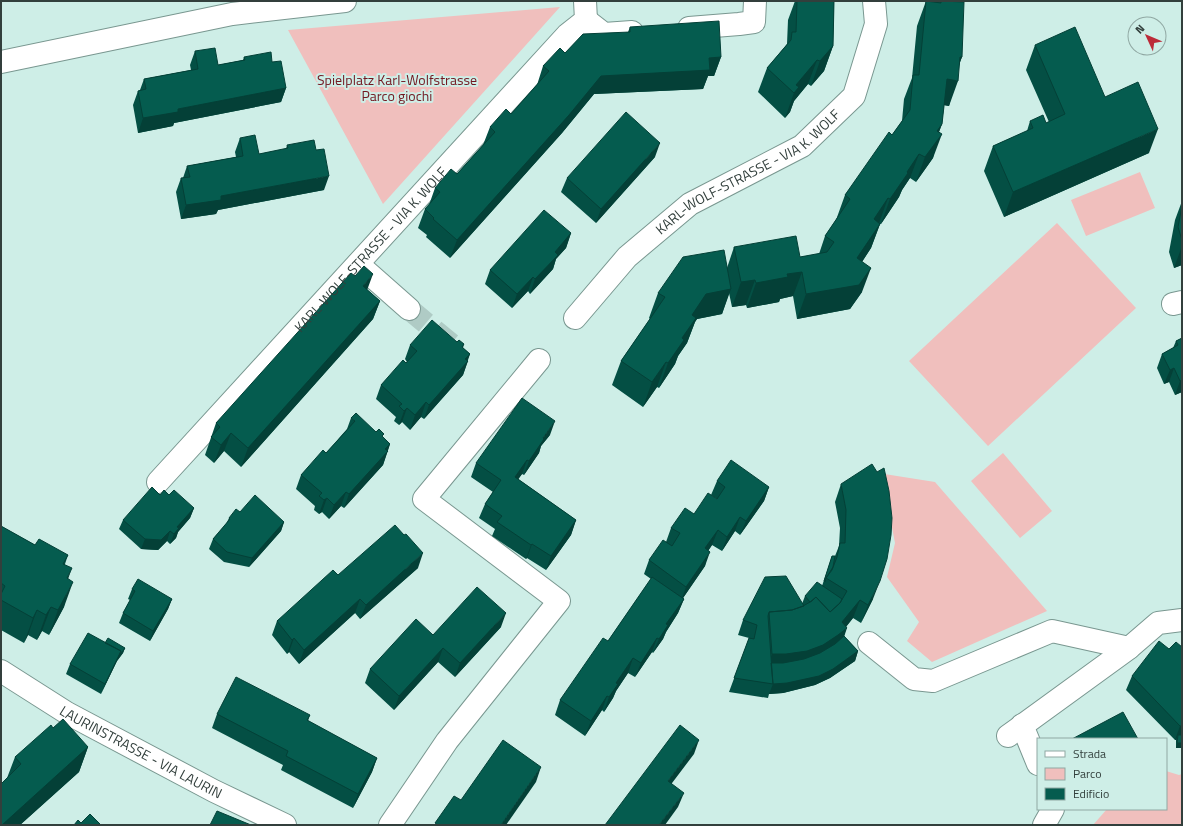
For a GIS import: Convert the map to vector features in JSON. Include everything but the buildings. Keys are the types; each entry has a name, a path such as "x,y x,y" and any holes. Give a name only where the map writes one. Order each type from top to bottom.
{"street":[{"path":"1,62 232,14 345,1"},
{"name":"KARL-WOLF-STRASSE - VIA K. WOLF","path":"158,482 567,35 586,11 604,34 754,22 755,1"},
{"name":"KARL-WOLF-STRASSE - VIA K. WOLF","path":"575,318 627,257 690,204 802,146 854,96 876,24 874,1"},
{"path":"358,264 409,309"},
{"path":"390,825 447,741 559,601 424,499 539,360"},
{"path":"1037,763 1015,731 1129,648 1158,623 1182,620"},
{"path":"868,643 914,679 933,681 1052,631 1129,648"},
{"name":"LAURINSTRASSE - VIA LAURIN","path":"1,671 67,713 214,791 286,825"},
{"path":"1044,825 1052,810"}],"green space":[{"name":"Spielplatz Karl-Wolfstrasse Parco giochi","path":"560,7 383,204 288,30"},
{"path":"1140,172 1155,208 1086,236 1071,200"},
{"path":"1057,223 1136,308 988,446 909,361"},
{"path":"1003,453 1052,511 1020,538 971,481"},
{"path":"878,473 935,482 1047,611 932,662 907,641 919,622 887,577 895,543 886,496"},
{"path":"1167,771 1179,775 1182,774 1182,825 1093,825 1106,810 1167,810"}],"tunnel":[{"path":"409,309 451,344"}]}
